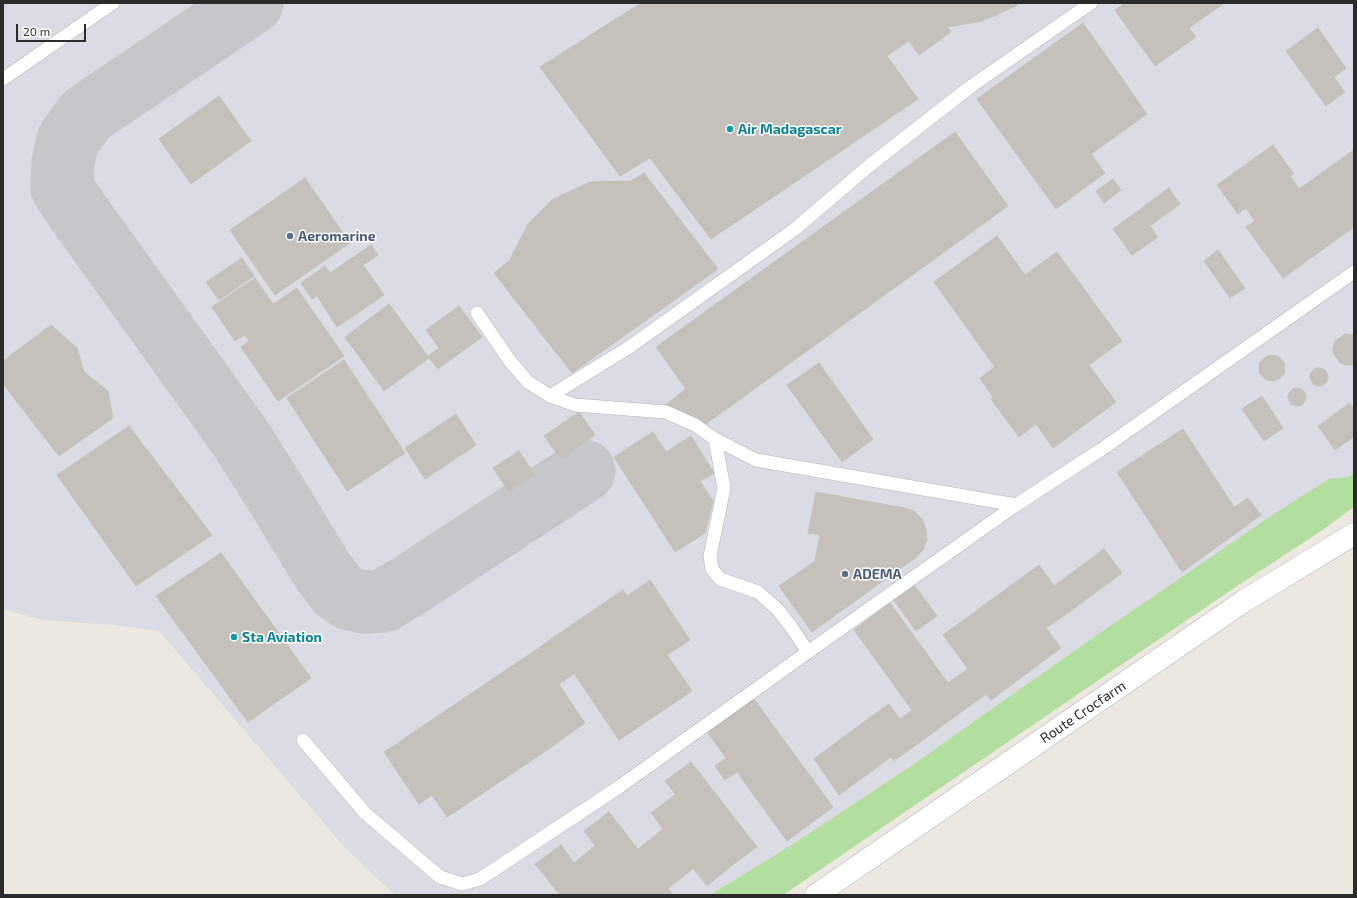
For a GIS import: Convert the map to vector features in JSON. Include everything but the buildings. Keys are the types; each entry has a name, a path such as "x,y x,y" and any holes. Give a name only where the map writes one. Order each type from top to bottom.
{"street":[{"name":"Route Crocfarm","path":"816,895 1244,602 1354,534"}],"lane":[{"path":"3,79 113,3"},
{"path":"550,396 628,348 795,229 870,165 970,87 1091,3"},
{"path":"304,740 365,813 440,877 462,884 480,879 612,791 1016,506 1102,449 1354,272"},
{"path":"477,313 510,361 528,382 550,396 575,404 666,412 695,425 715,439 756,460 1016,506"},
{"path":"715,439 724,488 710,556 712,569 720,579 758,592 778,610 808,652"}],"shaded area":[{"path":"3,3 1354,3 1354,473 1348,477 1329,479 1097,635 908,768 793,844 710,895 395,895 347,850 159,631 114,625 42,620 3,609"}],"green space":[{"path":"1354,473 1354,507 1321,531 1234,588 783,895 710,895 793,844 908,768 1097,635 1277,512 1329,479 1348,477"}],"taxiway":[{"path":"252,3 86,115 68,140 63,161 62,188 239,436 322,570 338,591 350,599 365,602 383,601 407,587 584,471"}],"place":[{"name":"Air Madagascar","path":"730,129"},
{"name":"Aeromarine","path":"290,236"},
{"name":"ADEMA","path":"845,574"},
{"name":"Sta Aviation","path":"234,637"}]}
